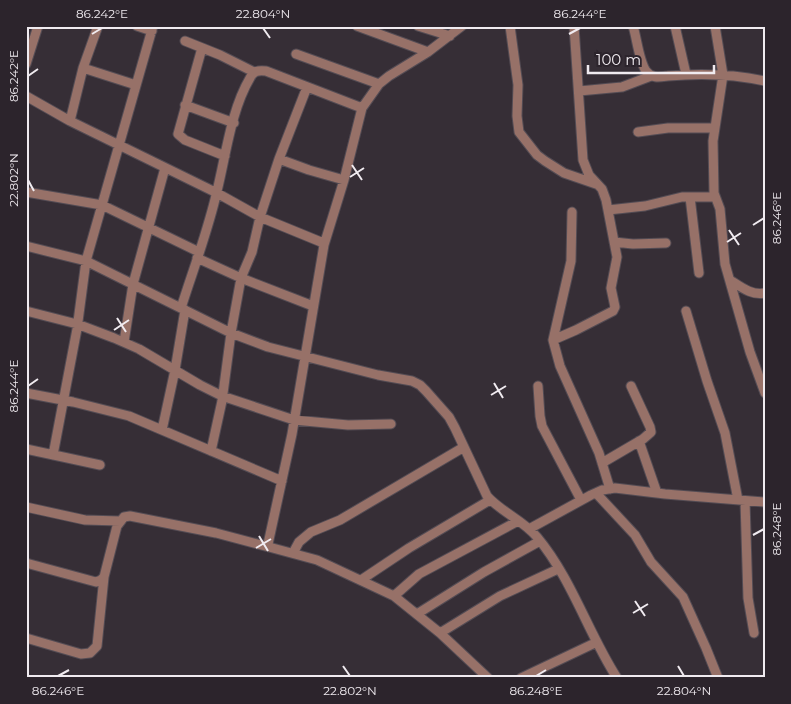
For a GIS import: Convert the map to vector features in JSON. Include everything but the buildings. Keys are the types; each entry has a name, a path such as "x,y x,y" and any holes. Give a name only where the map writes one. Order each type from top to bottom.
{"street":[{"path":"26,64 38,26"},
{"path":"70,122 83,68 98,26"},
{"path":"53,455 77,324 86,261 152,28 137,26"},
{"path":"357,26 428,52"},
{"path":"418,26 450,36"},
{"path":"269,547 268,544 306,358 324,245 344,180 362,108 379,84 428,52 462,26"},
{"path":"510,26 518,85 518,126 522,137 537,154 554,166 573,177 598,185"},
{"path":"553,340 614,310 611,288 616,257 608,210 604,193 589,175 583,160 574,26"},
{"path":"634,26 643,64 651,76 656,78 686,74 723,74 765,81"},
{"path":"674,26 686,74"},
{"path":"715,26 723,74 714,128 713,183 715,197 720,209 725,264 750,352 765,393"},
{"path":"185,41 254,72"},
{"path":"202,48 178,134 180,137 225,156"},
{"path":"296,54 379,84"},
{"path":"83,68 136,85"},
{"path":"162,430 175,370 183,309 217,193 238,106 250,77 254,72 266,71 362,108"},
{"path":"578,91 622,87 651,76"},
{"path":"211,451 241,278 252,252 260,216 279,158 307,87"},
{"path":"26,96 70,122 217,193 260,216 324,245"},
{"path":"185,105 234,123"},
{"path":"638,132 668,128 714,128"},
{"path":"279,158 309,170 344,180"},
{"path":"124,342 133,284 165,168"},
{"path":"26,192 102,204 241,278 314,306"},
{"path":"608,210 645,206 690,196 715,197"},
{"path":"690,196 699,273"},
{"path":"572,212 571,261 553,340 567,383 583,416 610,488"},
{"path":"614,242 633,244 666,243"},
{"path":"26,246 86,261 231,333 268,347 306,358 420,384 449,417 486,496 529,529 540,541 558,569 617,678"},
{"path":"730,280 749,291 760,294 765,293"},
{"path":"26,311 77,324 124,342 222,396 294,420 348,425 392,424"},
{"path":"686,311 725,433 741,500 748,598 754,633"},
{"path":"538,386 542,426 581,500"},
{"path":"602,463 651,432 631,386"},
{"path":"26,393 129,416 282,480"},
{"path":"639,441 657,493"},
{"path":"293,553 299,542 310,532 340,520 464,447"},
{"path":"26,449 100,466"},
{"path":"529,529 581,500 610,488 765,502"},
{"path":"596,493 635,535 651,562 682,597 718,678"},
{"path":"361,580 409,548 490,500"},
{"path":"26,507 85,520 120,520 130,516 216,534 317,560 394,596 440,633 488,678"},
{"path":"26,638 81,654 90,652 97,646 104,577 120,520"},
{"path":"394,596 419,574 518,521"},
{"path":"417,614 484,572 540,541"},
{"path":"26,563 96,582 104,577"},
{"path":"440,633 500,596 558,569"},
{"path":"521,678 597,642"}]}
